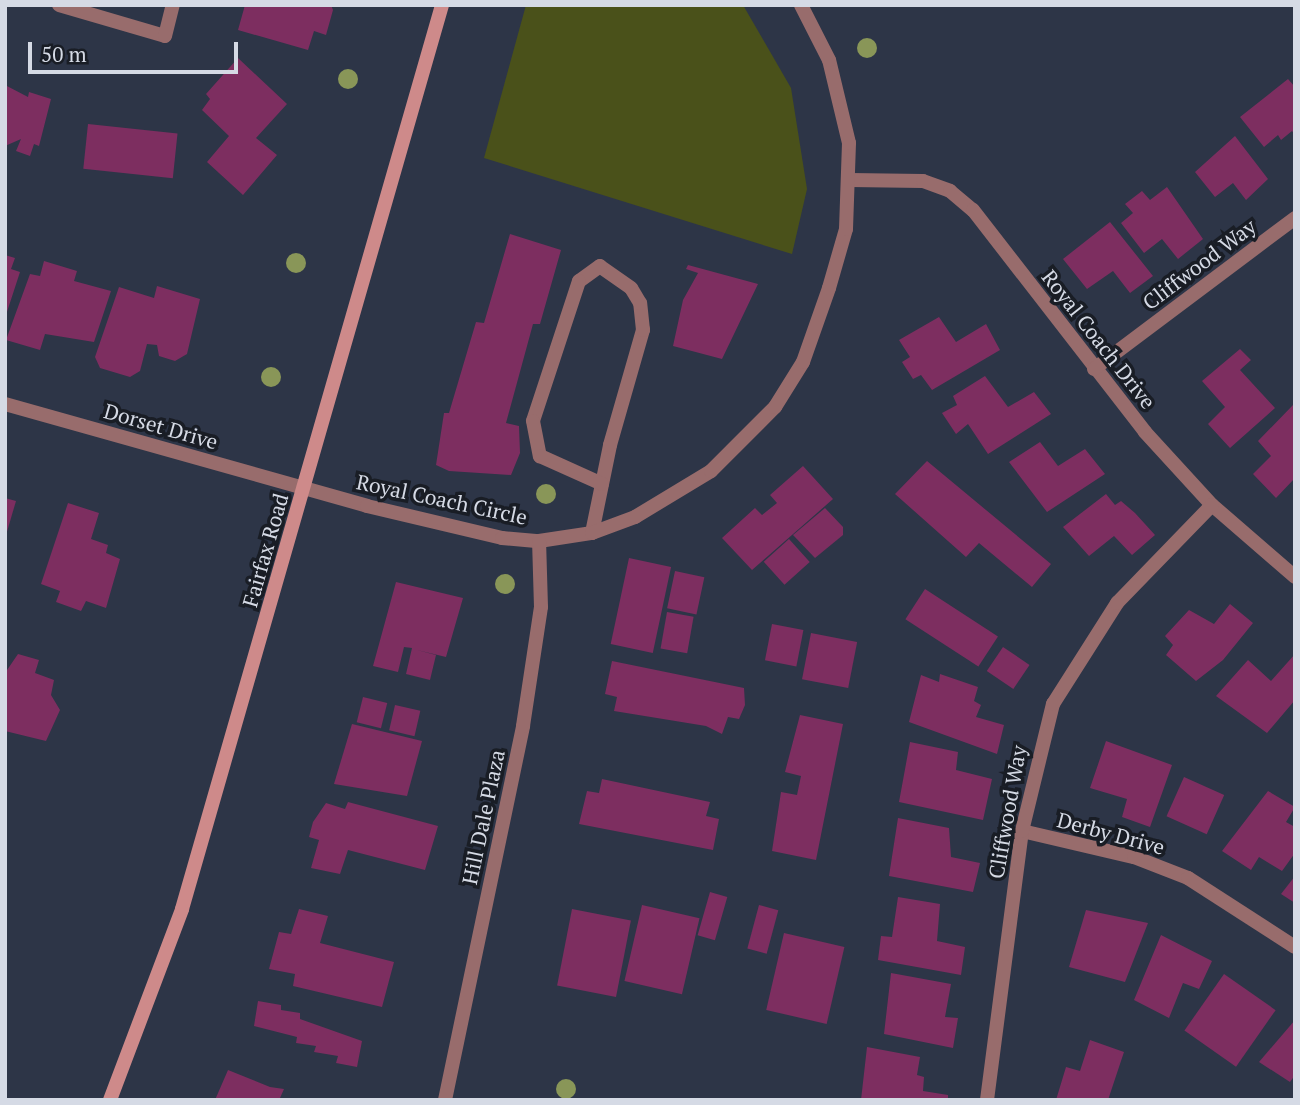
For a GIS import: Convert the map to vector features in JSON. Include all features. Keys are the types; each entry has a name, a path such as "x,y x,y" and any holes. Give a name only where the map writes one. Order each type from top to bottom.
{"main road":[{"name":"Fairfax Road","path":"110,1100 182,909 442,5"}],"street":[{"path":"59,5 165,36 173,5"},
{"name":"Royal Coach Circle","path":"305,488 502,538 539,541 592,533 677,495 746,440 775,407 803,362 830,288 846,229 850,180 842,104 829,60 801,5"},
{"name":"Royal Coach Drive","path":"850,180 923,181 950,191 991,233 1094,369 1212,505 1295,577"},
{"name":"Cliffwood Way","path":"1094,369 1295,218"},
{"path":"592,533 602,484 643,330 640,303 631,288 600,266 579,281 533,421 540,456 602,484"},
{"name":"Dorset Drive","path":"5,404 305,488"},
{"name":"Cliffwood Way","path":"986,1100 1022,831 1053,704 1081,656 1117,604 1212,505"},
{"name":"Hill Dale Plaza","path":"445,1100 523,726 541,607 539,541"},
{"name":"Derby Drive","path":"1022,831 1134,857 1188,878 1295,947"}],"green space":[{"path":"526,5 743,5 791,88 807,189 792,254 484,158"}],"building":[{"path":"245,5 331,5 333,10 326,35 314,31 308,50 238,30"},
{"path":"238,58 287,104 256,138 277,155 243,195 207,162 229,136 202,110 210,99 206,94"},
{"path":"1288,79 1295,87 1295,135 1292,131 1281,140 1278,135 1264,147 1240,117"},
{"path":"5,85 28,97 29,92 51,99 39,146 34,144 30,156 16,151 21,139 5,146"},
{"path":"88,124 178,133 173,178 83,169"},
{"path":"1235,136 1268,179 1246,200 1233,183 1215,197 1195,172"},
{"path":"1167,187 1203,239 1178,259 1162,239 1144,253 1121,223 1133,213 1125,204 1142,191 1150,200"},
{"path":"1110,222 1153,276 1130,293 1113,271 1087,289 1063,259"},
{"path":"510,234 561,250 540,324 533,324 506,423 519,426 520,453 511,475 449,471 436,465 444,413 449,413 476,322 484,323"},
{"path":"5,255 15,258 11,269 20,272 5,318"},
{"path":"44,261 77,271 74,281 111,291 94,342 45,334 40,350 6,340 30,274 40,276"},
{"path":"688,265 758,284 722,359 673,346 683,300 698,273 686,269"},
{"path":"157,286 200,299 187,354 175,361 159,356 157,345 147,344 140,371 130,377 100,368 95,357 119,287 154,298"},
{"path":"939,317 956,342 986,324 1000,350 932,390 921,375 913,379 902,362 910,357 899,340"},
{"path":"1240,349 1251,360 1240,370 1275,408 1230,448 1208,424 1225,407 1202,381"},
{"path":"985,376 1008,407 1034,392 1051,414 988,454 968,424 956,434 942,413 957,405 953,396"},
{"path":"1293,405 1295,478 1276,498 1253,474 1271,456 1258,441"},
{"path":"1040,442 1058,466 1085,449 1105,474 1047,512 1009,462"},
{"path":"927,461 1051,564 1032,587 979,543 966,557 895,494"},
{"path":"803,466 833,499 752,570 722,538 755,508 762,515 777,503 770,495"},
{"path":"1106,494 1115,505 1121,501 1155,535 1132,555 1114,536 1089,556 1063,527"},
{"path":"5,498 16,501 6,535 5,535"},
{"path":"68,503 99,513 91,539 108,545 106,553 120,559 106,608 86,601 81,611 56,602 60,591 41,584"},
{"path":"825,508 843,527 843,535 815,558 793,535"},
{"path":"789,539 810,562 784,585 764,562"},
{"path":"629,558 671,567 653,653 611,644"},
{"path":"675,571 704,577 696,614 667,608"},
{"path":"396,582 463,598 446,657 417,650 436,655 430,680 406,674 412,648 404,647 398,672 373,666"},
{"path":"925,589 998,636 978,667 905,619"},
{"path":"1230,604 1253,623 1223,660 1196,681 1166,655 1173,645 1165,636 1189,610 1214,624"},
{"path":"667,612 694,617 687,653 661,648"},
{"path":"772,624 803,630 796,666 765,660"},
{"path":"811,633 857,642 848,688 802,679"},
{"path":"1003,647 1030,665 1013,689 987,671"},
{"path":"18,654 39,660 35,673 54,680 51,695 60,710 46,741 5,731 5,673"},
{"path":"1295,654 1295,700 1267,733 1216,696 1248,660 1271,681"},
{"path":"612,661 744,688 745,705 739,719 728,717 722,734 706,726 614,711 617,697 605,694"},
{"path":"940,674 978,687 974,701 981,705 976,717 1004,725 997,754 909,722 921,675 939,682"},
{"path":"363,697 387,703 381,728 357,722"},
{"path":"395,705 420,711 414,736 389,730"},
{"path":"800,715 843,724 816,860 772,851 781,792 797,795 801,776 785,772"},
{"path":"352,724 422,741 407,796 334,784"},
{"path":"1106,741 1172,765 1150,827 1122,817 1127,799 1090,788"},
{"path":"910,742 958,752 956,770 992,779 983,820 899,802"},
{"path":"1184,777 1224,795 1207,834 1167,816"},
{"path":"602,779 710,802 706,816 719,819 713,850 579,824 587,791 599,793"},
{"path":"1268,791 1295,807 1286,822 1295,827 1295,853 1282,871 1259,857 1251,870 1222,851"},
{"path":"348,802 438,826 425,870 348,850 340,874 311,868 319,840 309,837 313,822 326,803 345,809"},
{"path":"898,818 949,828 951,857 980,863 973,892 889,876"},
{"path":"1295,876 1295,903 1281,894"},
{"path":"710,892 727,897 715,940 698,935"},
{"path":"898,897 940,904 937,941 965,947 961,975 878,960 881,936 892,937"},
{"path":"642,905 699,918 682,994 624,981"},
{"path":"759,905 778,910 767,954 747,948"},
{"path":"299,909 328,916 320,943 394,962 382,1007 293,986 295,974 269,969 279,932 291,934"},
{"path":"572,909 631,920 616,997 557,986"},
{"path":"1086,910 1148,923 1125,982 1069,967"},
{"path":"784,933 844,947 827,1024 766,1010"},
{"path":"1161,935 1212,961 1199,989 1183,983 1169,1018 1134,1000"},
{"path":"891,973 951,984 945,1017 958,1018 953,1048 884,1034"},
{"path":"1224,974 1276,1010 1236,1067 1184,1031"},
{"path":"258,1001 281,1005 281,1010 300,1013 300,1019 362,1041 357,1067 336,1063 338,1056 314,1052 316,1046 296,1043 297,1037 254,1026"},
{"path":"1295,1020 1295,1075 1290,1082 1259,1062"},
{"path":"1090,1040 1124,1052 1108,1100 1056,1100 1066,1067 1080,1071"},
{"path":"867,1047 920,1057 917,1075 924,1077 923,1091 948,1095 948,1100 861,1100"},
{"path":"228,1070 270,1087 284,1089 280,1098 269,1100 215,1100"}]}
